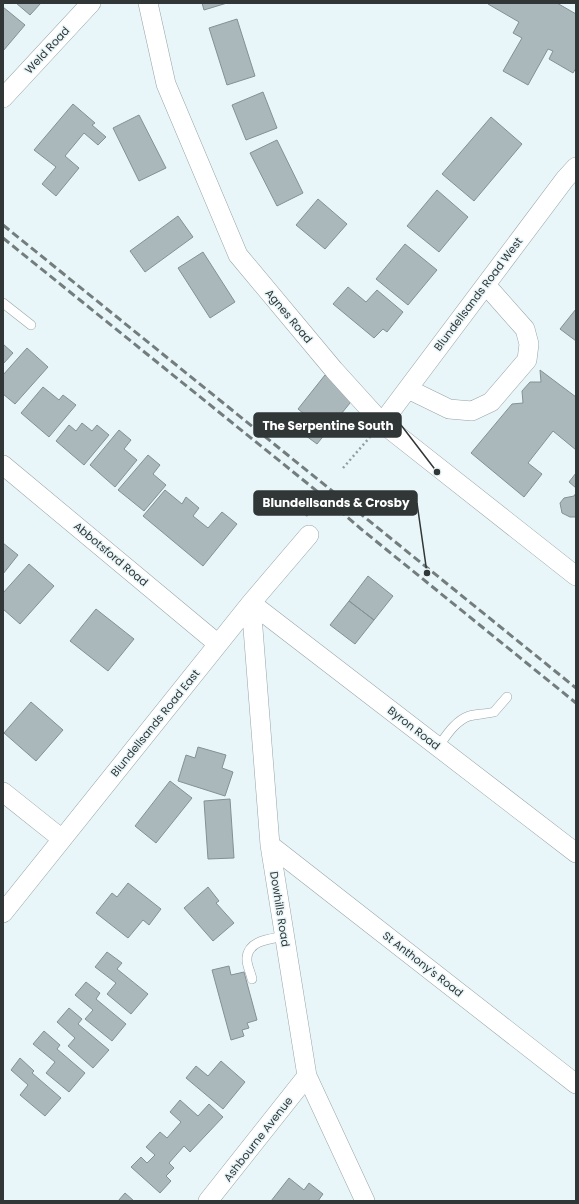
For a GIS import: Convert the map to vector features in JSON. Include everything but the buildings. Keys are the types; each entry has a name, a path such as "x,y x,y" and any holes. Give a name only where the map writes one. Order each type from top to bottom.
{"street":[{"name":"Weld Road","path":"3,98 91,3"},
{"name":"Agnes Road","path":"148,3 166,84 238,255 334,370 382,423 576,576"},
{"name":"Blundellsands Road West","path":"382,423 565,179 576,167"},
{"path":"408,389 449,409 472,411 491,402 527,360 529,344 525,329 486,285"},
{"name":"Abbotsford Road","path":"3,465 218,644"},
{"name":"Blundellsands Road East","path":"3,913 251,603 310,535"},
{"name":"Byron Road","path":"251,603 576,853"},
{"name":"Dowhills Road","path":"251,603 270,845 307,1076 365,1201"},
{"path":"3,792 62,839"},
{"name":"St Anthony's Road","path":"270,845 576,1084"},
{"name":"Ashbourne Avenue","path":"208,1201 307,1076"}],"lane":[{"path":"3,303 31,325"},
{"path":"438,747 449,731 459,722 469,716 494,712 507,697"},
{"path":"252,979 246,959 249,949 258,942 285,936"}],"path":[{"path":"344,468 382,423"}],"railway":[{"path":"3,225 576,688"},
{"path":"3,238 323,496 361,529 576,703"}],"place":[{"name":"The Serpentine South","path":"437,472"},
{"name":"Blundellsands & Crosby","path":"427,573"}]}
